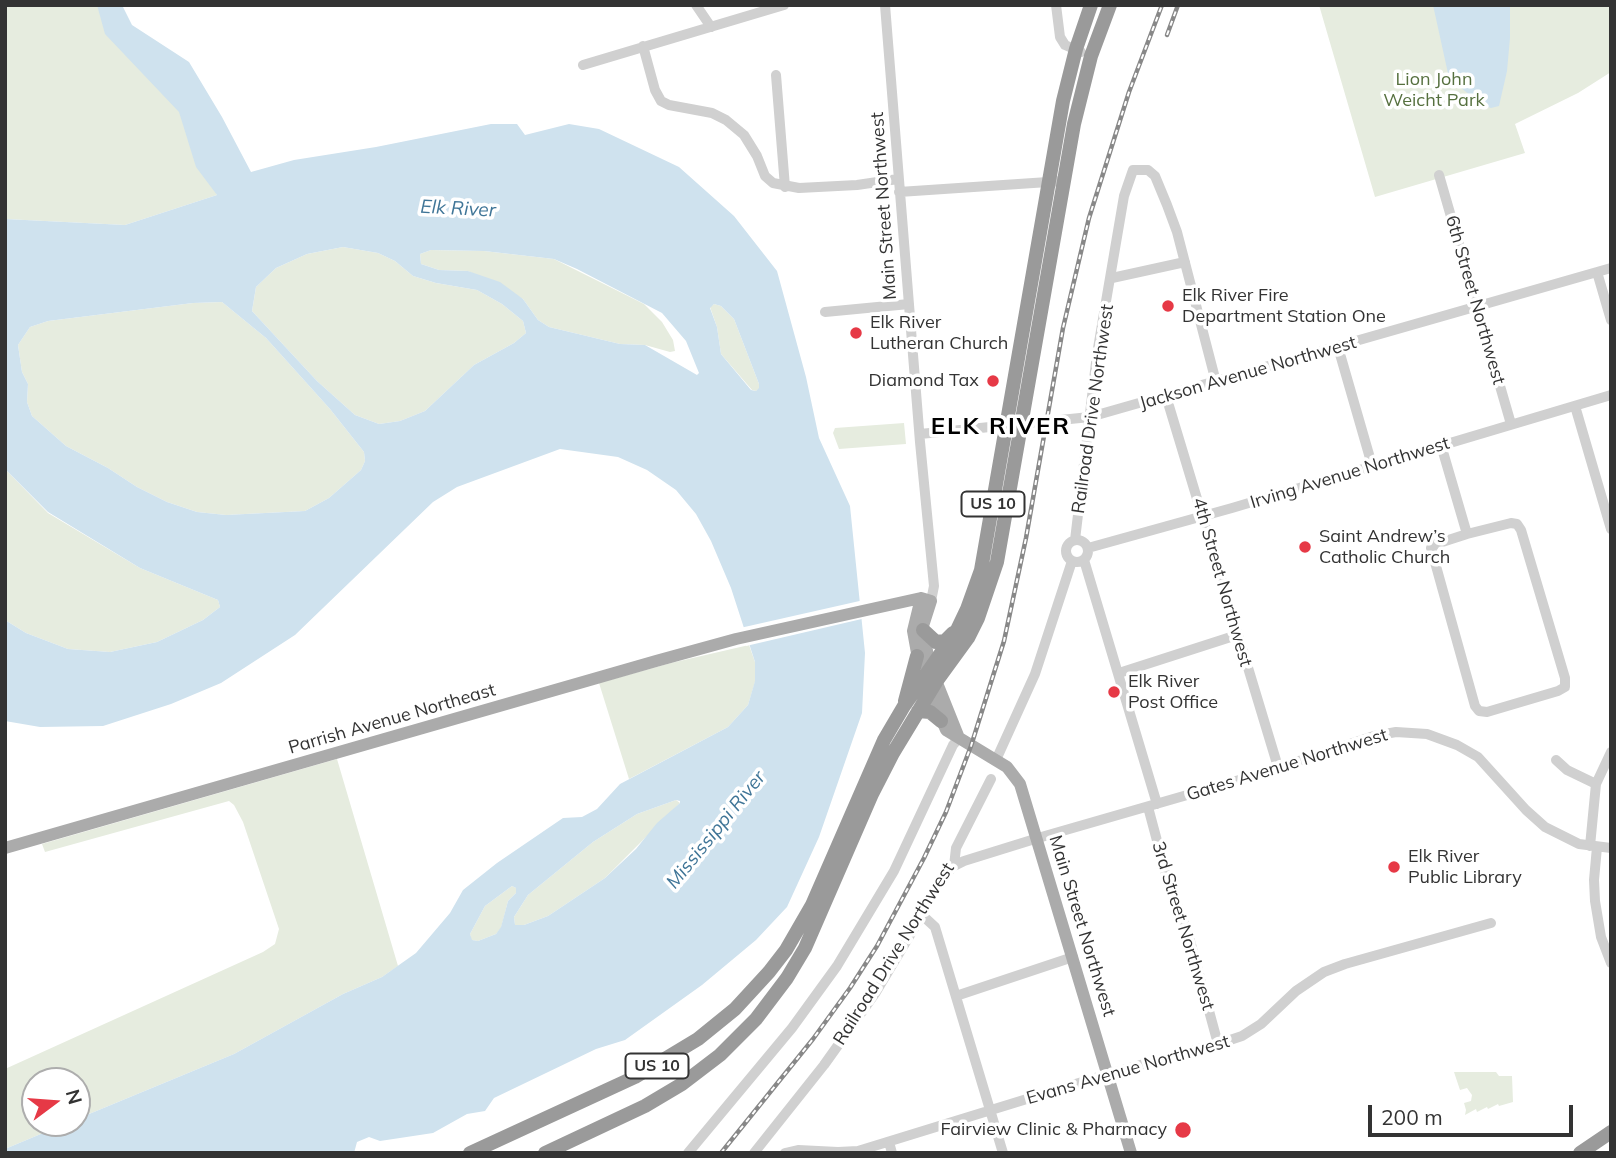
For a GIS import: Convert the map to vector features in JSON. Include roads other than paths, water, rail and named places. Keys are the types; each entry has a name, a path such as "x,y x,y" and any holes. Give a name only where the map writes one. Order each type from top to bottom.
{"highway":[{"name":"US 10","path":"930,681 957,630 981,570 1014,423 1056,181 1063,101 1091,5"},
{"name":"US 10","path":"1056,181 1091,56 1110,5"},
{"name":"US 10","path":"471,1153 656,1066 706,1033 753,990 786,950 812,905 875,757 930,681 968,638 990,588 997,562 1014,423"},
{"path":"919,624 933,641 941,643 957,630"},
{"path":"917,656 907,686 911,708 930,712 941,720"},
{"name":"US 10","path":"545,1153 645,1106 682,1084 720,1055 756,1019 780,988 805,948 911,708"},
{"path":"1580,1153 1611,1132"}],"main road":[{"name":"Main Street Northwest","path":"926,600 919,624 913,631 917,656 959,738"},
{"name":"Parrish Avenue Northeast","path":"5,848 736,639 926,600"},
{"path":"902,603 912,610 919,624"},
{"name":"Main Street Northwest","path":"919,624 930,681 946,730 1007,767 1020,784 1131,1153"}],"street":[{"path":"696,5 711,27"},
{"path":"583,65 784,5"},
{"name":"Main Street Northwest","path":"885,5 934,586 926,600"},
{"path":"1056,5 1059,37 1065,45 1091,56"},
{"path":"643,47 655,90 661,101 712,113 726,120 744,135 768,179 785,187 821,188 898,180"},
{"path":"776,75 785,187"},
{"name":"Railroad Drive Northwest","path":"1075,540 1097,355 1124,196 1133,170 1148,170 1155,176 1177,232 1185,262"},
{"name":"6th Street Northwest","path":"1439,175 1511,424"},
{"path":"899,192 1056,181"},
{"path":"1112,278 1185,262 1216,382"},
{"name":"Jackson Avenue Northwest","path":"920,434 1090,416 1611,268"},
{"path":"1597,272 1611,320"},
{"path":"825,312 909,304"},
{"path":"1338,347 1372,465"},
{"name":"Irving Avenue Northwest","path":"1088,548 1611,395"},
{"name":"4th Street Northwest","path":"1166,396 1278,767"},
{"path":"1575,406 1611,529"},
{"path":"1441,445 1467,534"},
{"path":"1517,524 1521,530 1565,687 1487,712 1479,711 1475,706 1431,548 1467,534 1517,524"},
{"path":"1075,540 1083,542 1088,548 1084,560 1080,562 1072,561 1066,552 1067,547 1075,540"},
{"name":"3rd Street Northwest","path":"1084,560 1119,673 1153,806 1167,878 1189,937 1218,1044"},
{"path":"996,760 1035,674 1072,561"},
{"path":"1119,673 1237,635"},
{"name":"Gates Avenue Northwest","path":"954,866 1374,736 1396,732 1417,733 1447,740 1478,757 1545,827 1567,839 1611,848"},
{"path":"688,1153 792,1028 838,966 894,871 953,744 959,738"},
{"path":"1611,752 1596,784 1593,846 1595,901 1601,937 1611,962"},
{"path":"1556,761 1567,770 1596,784"},
{"name":"Railroad Drive Northwest","path":"756,1152 860,1016 922,915 937,883 954,866 956,848 991,779"},
{"path":"922,915 935,927 1003,1153"},
{"name":"Evans Avenue Northwest","path":"785,1153 798,1150 847,1152 891,1147 989,1111 1218,1044 1252,1030 1309,982 1334,968 1492,923"},
{"path":"956,996 1073,957"}],"water":[{"path":"97,5 122,5 132,25 189,62 251,172 294,160 491,124 517,124 525,135 569,124 599,129 679,167 734,216 777,271 806,377 819,438 850,506 865,653 862,713 819,837 787,907 756,940 702,985 625,1040 596,1049 494,1098 485,1111 467,1114 433,1133 380,1141 369,1137 357,1142 354,1153 5,1153 5,1149 34,1137 91,1137 91,1113 234,1054 343,994 382,977 416,953 450,913 463,890 497,863 563,818 582,817 597,809 620,784 728,727 748,705 755,681 755,662 731,588 711,541 696,514 676,490 647,470 618,457 560,449 457,487 433,502 295,635 221,683 171,704 103,726 40,727 5,721 5,620 26,633 68,649 110,652 157,642 203,620 220,607 218,600 140,568 48,512 5,469 5,219 125,225 217,195 196,167 179,112 105,34","holes":["343,247 378,253 395,261 413,276 477,290 502,304 523,321 526,333 514,343 474,365 425,411 400,421 379,424 355,415 317,381 252,311 256,287 276,268 307,254","431,250 484,251 554,259 577,269 662,313 686,341 699,373 697,375 645,345 620,344 549,327 538,320 523,299 500,282 468,271 439,270 421,264 420,254","222,302 266,338 330,409 364,452 365,461 361,470 329,498 305,511 226,515 197,512 167,502 66,446 32,416 27,402 28,384 22,372 18,345 30,327 48,321 193,303","714,304 721,306 734,319 759,384 756,391 751,390 721,354 717,327 710,308","676,800 680,801 605,878 548,916 524,925 515,925 514,917 528,895 593,842 637,814","512,886 516,888 516,893 508,901 501,927 496,934 478,941 472,940 470,934 485,906"]},
{"path":"1433,5 1510,5 1507,71 1499,106 1491,108 1482,105 1449,78"}],"railway":[{"path":"721,1153 813,1039 850,988 877,946 946,812 971,746 1004,641 1026,538 1063,328 1089,218 1129,92 1162,5"},
{"path":"1167,35 1178,5"}],"place":[{"name":"Elk River Fire Department Station One","path":"1168,306"},
{"name":"Elk River Lutheran Church","path":"856,333"},
{"name":"Diamond Tax","path":"993,381"},
{"name":"Saint Andrew’s Catholic Church","path":"1305,547"},
{"name":"Elk River Post Office","path":"1114,692"},
{"name":"Elk River Public Library","path":"1394,867"},
{"name":"Fairview Clinic & Pharmacy","path":"1183,1130"}],"district":[{"name":"ELK RIVER","path":"1001,427"}],"park label":[{"name":"Lion John Weicht Park","path":"1434,90"}],"water label":[{"name":"Elk River","path":"458,209"},
{"name":"Mississippi River","path":"716,830"}]}
